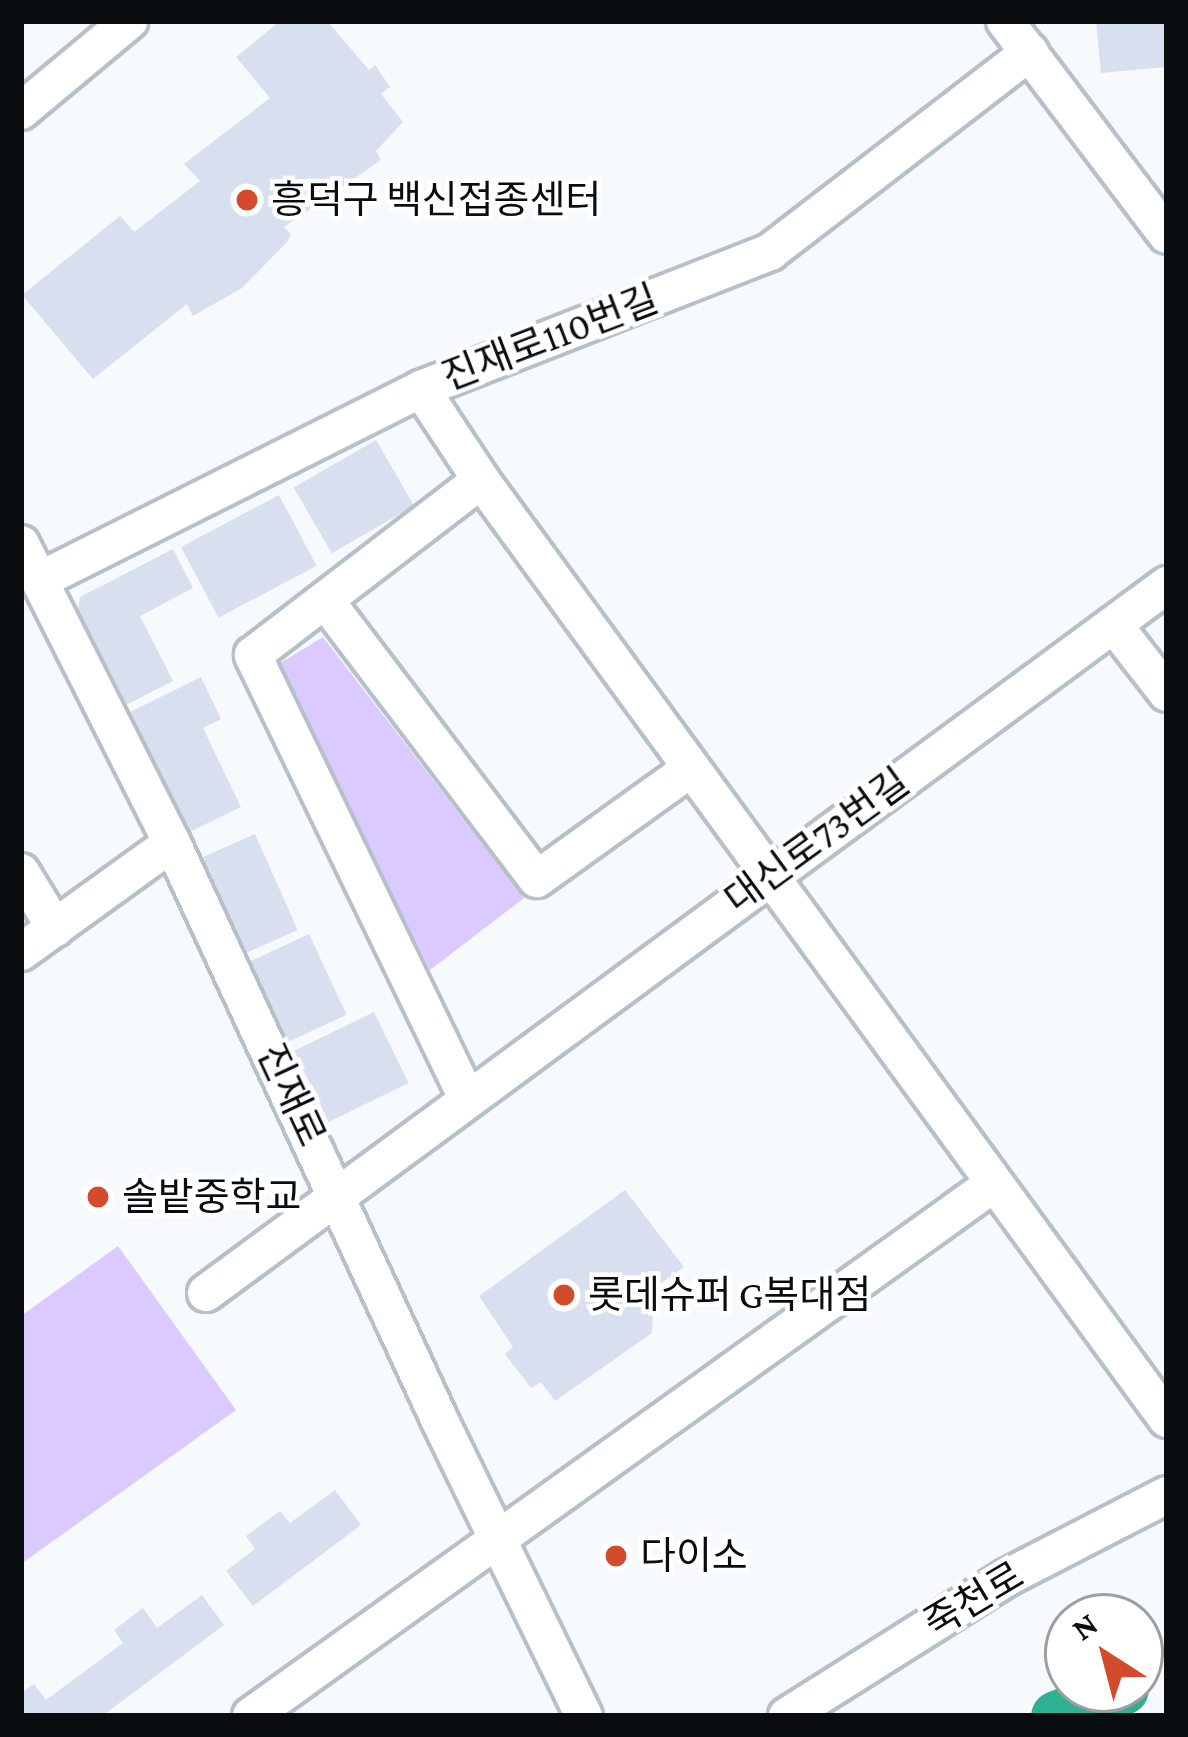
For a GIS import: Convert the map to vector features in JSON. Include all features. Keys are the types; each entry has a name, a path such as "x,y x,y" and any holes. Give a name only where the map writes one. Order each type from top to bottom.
{"street":[{"path":"21,111 129,21"},
{"path":"1005,21 1167,236"},
{"name":"진재로110번길","path":"36,593 421,389 770,252 1030,52"},
{"path":"21,91 63,77"},
{"path":"421,389 768,877 1167,1419"},
{"path":"466,1096 254,655 482,480"},
{"name":"진재로","path":"21,544 36,593 172,843 584,1716"},
{"name":"대신로73번길","path":"206,1293 466,1096 1167,585"},
{"path":"326,599 536,879 690,769"},
{"path":"1114,625 1167,693"},
{"path":"21,952 172,843"},
{"path":"21,872 55,928"},
{"path":"251,1716 992,1185"},
{"name":"죽천로","path":"787,1716 1006,1578 1167,1495"}],"shaded area":[{"path":"323,637 524,898 430,970 277,665"},
{"path":"118,1246 236,1410 21,1564 21,1316"}],"building":[{"name":"흥덕구 백신접종센터","path":"280,21 327,21 369,70 375,65 390,87 381,94 403,122 376,151 381,160 284,227 291,235 287,242 242,288 193,316 187,304 93,379 22,295 120,216 134,232 200,181 184,164 270,98 236,57"},
{"path":"1096,21 1167,21 1167,67 1101,73"},
{"path":"376,440 414,506 332,553 294,488"},
{"path":"279,495 317,566 219,618 181,547"},
{"path":"173,549 193,588 140,616 173,681 120,708 76,624 80,597"},
{"path":"201,677 221,719 203,728 241,807 181,836 124,715"},
{"path":"255,834 298,930 240,956 197,860"},
{"path":"309,934 347,1015 285,1043 247,963"},
{"path":"374,1012 409,1083 329,1122 294,1051"},
{"name":"롯데슈퍼 G복대점","path":"625,1190 684,1267 647,1293 653,1302 652,1333 555,1401 541,1382 531,1388 505,1354 513,1347 479,1296"},
{"path":"335,1490 361,1525 253,1606 226,1571 255,1549 246,1536 280,1511 290,1523"},
{"path":"202,1595 224,1625 102,1716 21,1716 21,1693 34,1684 46,1700 123,1643 114,1630 143,1608 157,1628"}],"waterway":[{"path":"1056,1716 1063,1713"}],"place":[{"name":"흥덕구 백신접종센터","path":"247,200"},
{"name":"솔밭중학교","path":"98,1197"},
{"name":"롯데슈퍼 G복대점","path":"564,1295"},
{"name":"다이소","path":"616,1556"}]}
